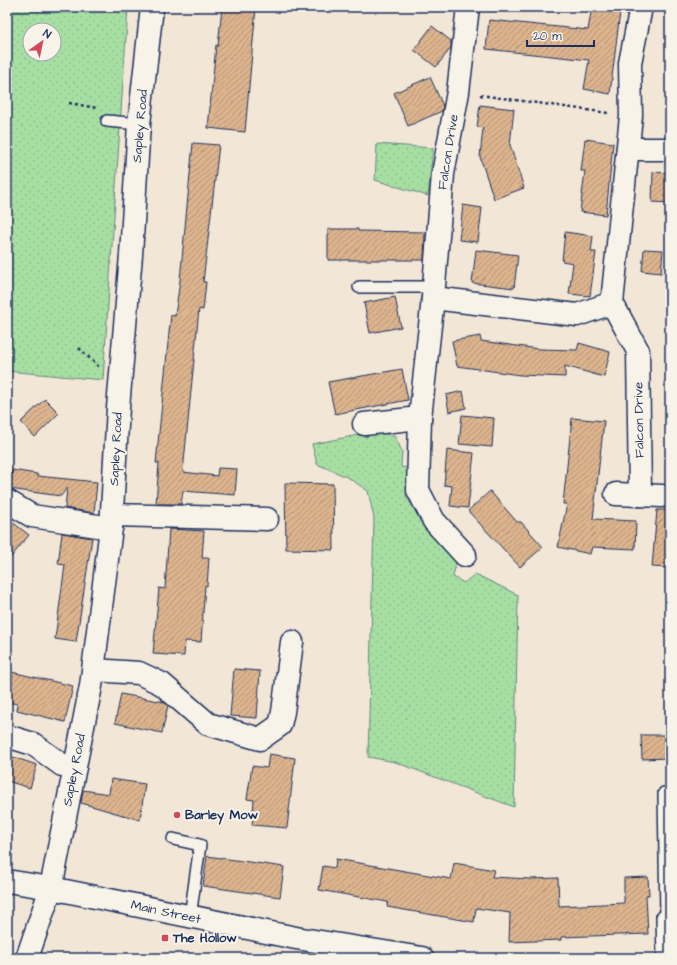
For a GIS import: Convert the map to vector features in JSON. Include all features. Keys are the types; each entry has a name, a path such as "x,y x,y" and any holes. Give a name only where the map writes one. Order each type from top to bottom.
{"street":[{"name":"Sapley Road","path":"51,888 94,670 112,522 118,408 131,254 139,124 152,7"},
{"name":"Falcon Drive","path":"465,555 434,521 418,490 420,418 443,174 458,92 468,7"},
{"path":"433,292 577,315 612,303 631,116 630,63 641,7"},
{"path":"628,149 670,149"},
{"name":"Falcon Drive","path":"612,303 638,351 640,495"},
{"path":"364,424 420,418"},
{"path":"616,494 662,496"},
{"path":"7,501 32,516 112,522 267,519"},
{"path":"94,670 139,673 162,684 208,724 260,739 280,725 292,642"},
{"path":"7,736 33,744 62,765 75,766"},
{"name":"Main Street","path":"7,881 51,888 296,938 422,958"},
{"path":"27,958 51,888"}],"lane":[{"path":"107,121 139,124"},
{"path":"359,287 433,292"},
{"path":"663,958 662,917 668,917 664,793"},
{"path":"173,839 200,845 190,917"}],"path":[{"path":"458,92 631,116"},
{"path":"79,348 102,368"}],"green space":[{"path":"7,7 128,7 103,380 7,371"},
{"path":"377,144 433,148 428,196 375,180"},
{"path":"379,431 395,437 402,451 401,467 408,468 406,497 456,562 453,577 464,583 475,574 518,595 514,807 395,762 368,757 374,518 368,491 349,478 317,464 312,444"}],"building":[{"path":"222,7 256,7 245,132 208,128 216,45 218,46"},
{"path":"592,7 620,12 610,94 584,89 589,60 486,49 489,20 588,30"},
{"path":"432,26 451,41 451,48 436,67 414,50"},
{"path":"430,77 443,106 442,111 408,126 394,93"},
{"path":"480,105 514,109 510,145 524,188 494,199 480,157 483,128 477,127"},
{"path":"585,139 613,143 606,215 580,212 585,171 581,171"},
{"path":"193,143 219,145 203,282 206,282 203,310 199,309 183,472 217,476 218,468 237,469 235,495 183,491 181,504 156,504 159,463 156,463 169,333 171,315 175,316 180,280"},
{"path":"653,172 670,173 670,203 652,202"},
{"path":"463,205 482,208 478,242 459,240"},
{"path":"328,229 425,232 424,260 328,260"},
{"path":"565,232 593,236 591,252 596,252 590,296 569,294 573,263 562,261"},
{"path":"644,249 663,250 661,273 642,271"},
{"path":"476,250 518,255 514,288 472,283"},
{"path":"395,297 401,327 370,333 364,303"},
{"path":"480,336 481,341 539,349 577,350 579,343 610,352 604,377 565,366 565,377 520,375 457,366 452,341"},
{"path":"402,369 408,400 335,414 328,382"},
{"path":"463,391 466,408 449,412 446,395"},
{"path":"45,399 59,413 35,437 21,422"},
{"path":"462,415 494,418 492,447 459,444"},
{"path":"572,418 604,421 593,519 636,521 635,549 592,547 590,554 558,547 567,504 563,504"},
{"path":"447,450 474,453 468,508 450,506 452,486 444,485"},
{"path":"12,470 37,474 37,476 97,482 94,513 65,508 67,488 61,496 9,489"},
{"path":"285,483 333,484 334,550 286,549"},
{"path":"490,491 517,522 521,522 543,547 520,567 468,511"},
{"path":"657,510 670,510 670,568 652,567"},
{"path":"7,518 29,535 7,562"},
{"path":"169,529 204,531 202,558 209,558 207,586 205,585 201,642 185,641 184,656 153,654 159,588 165,589"},
{"path":"62,533 92,538 76,642 55,639 65,565 58,564"},
{"path":"234,669 260,671 257,718 230,716"},
{"path":"7,671 73,686 65,722 17,710 18,704 7,702"},
{"path":"121,694 164,702 168,705 162,733 115,723"},
{"path":"641,735 670,735 670,758 642,759"},
{"path":"269,754 295,758 287,828 252,825 254,800 247,799 252,766 267,768"},
{"path":"7,755 37,765 30,788 7,781"},
{"path":"111,779 145,784 140,820 81,803 83,790 109,794"},
{"path":"207,856 284,867 280,897 203,886"},
{"path":"336,859 451,879 454,863 494,870 492,877 530,879 558,878 559,906 624,903 624,878 648,877 649,895 646,895 648,934 561,937 561,940 509,942 510,913 476,908 474,922 387,907 388,902 319,890 323,866 335,868"}],"place":[{"name":"Barley Mow","path":"177,815"},
{"name":"The Hollow","path":"165,938"}]}
